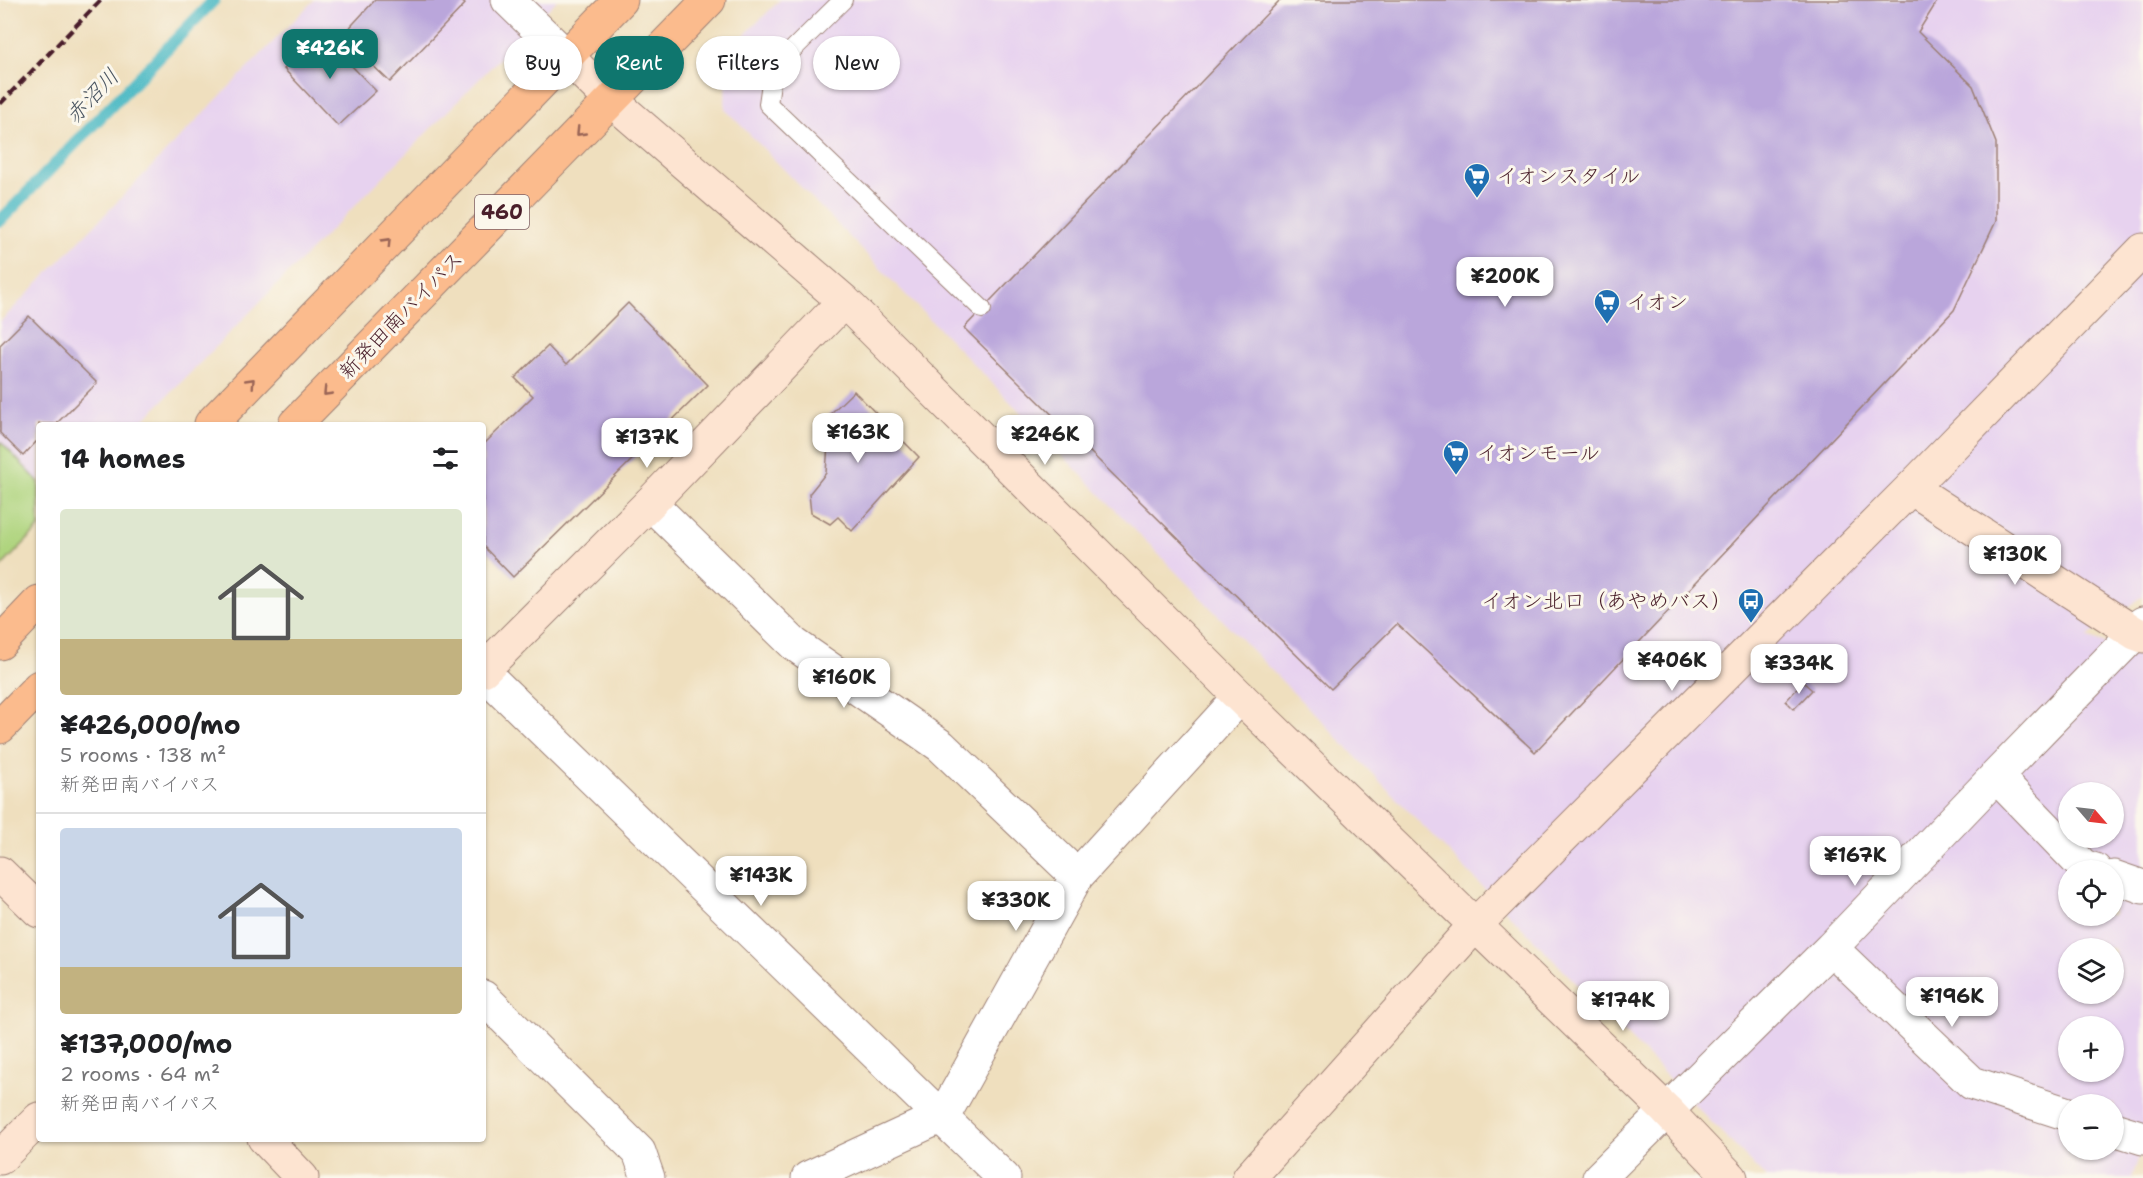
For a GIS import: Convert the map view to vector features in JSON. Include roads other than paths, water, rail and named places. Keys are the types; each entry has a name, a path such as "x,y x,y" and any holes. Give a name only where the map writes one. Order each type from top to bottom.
{"highway":[{"name":"460","path":"582,40 621,0"},
{"name":"新発田南バイパス","path":"297,422 709,0"},
{"name":"460","path":"213,422 533,90"},
{"path":"0,643 36,605"},
{"path":"0,727 36,690"}],"street":[{"path":"508,0 545,36"},
{"path":"582,72 611,100 844,301 1240,697 1666,1110 1731,1178"},
{"path":"1249,1178 1476,924 1911,488 2143,249"},
{"path":"486,668 650,503 844,301"},
{"path":"1599,1178 1831,948 1996,776 2140,631 1911,488"},
{"path":"650,503 794,644 941,746 1077,876"},
{"path":"486,674 1004,1178"},
{"path":"808,1178 944,1114 1077,876 1240,697"},
{"path":"1996,776 2077,860"},
{"path":"0,873 36,908"},
{"path":"2124,880 2143,887"},
{"path":"1831,948 1972,1083 2058,1111"},
{"path":"486,1000 639,1152 648,1178"},
{"path":"0,1158 36,1122"},
{"path":"2124,1132 2143,1138"},
{"path":"268,1142 302,1178"}],"lane":[{"path":"843,0 773,69 768,104 982,309"}],"waterway":[{"name":"赤沼川","path":"0,221 214,0"}],"railway":[{"path":"0,104 101,0"}],"place":[{"name":"イオンスタイル","path":"1477,199"},
{"name":"イオン","path":"1607,325"},
{"name":"イオンモール","path":"1456,476"},
{"name":"イオン北口（あやめバス）","path":"1751,624"}]}
